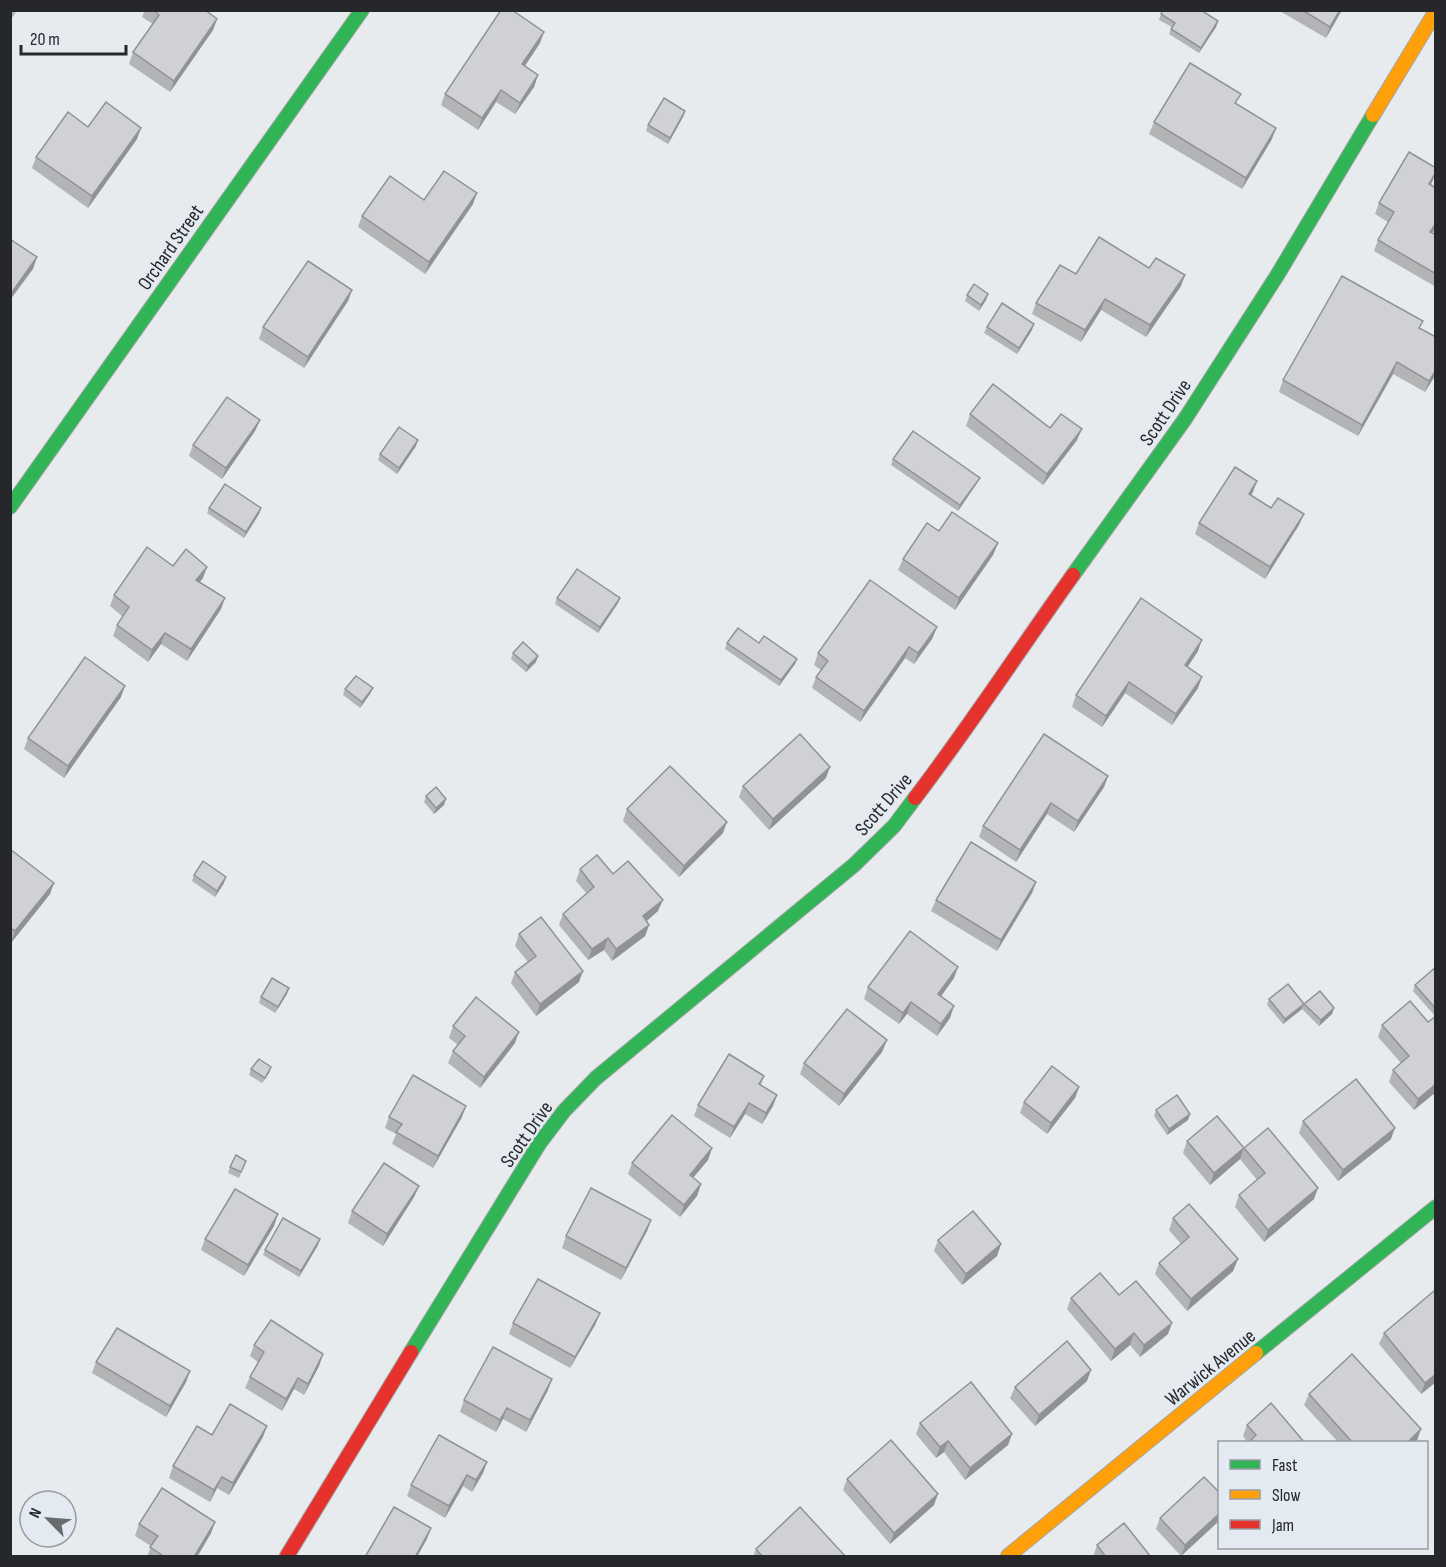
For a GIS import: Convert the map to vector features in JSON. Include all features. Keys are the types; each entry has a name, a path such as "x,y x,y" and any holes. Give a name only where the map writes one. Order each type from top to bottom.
{"street":[{"name":"Orchard Street","path":"10,507 362,10"},
{"name":"Scott Drive","path":"287,1557 539,1143 564,1112 596,1078 854,865 894,826 947,756 1006,668 1185,419 1278,274 1436,11"},
{"name":"Warwick Avenue","path":"1008,1557 1436,1207"}],"building":[{"path":"154,10 205,10 217,19 174,81 133,52 159,15"},
{"path":"501,10 512,10 544,32 522,64 538,75 520,103 501,90 482,118 445,94"},
{"path":"1163,10 1201,10 1218,21 1201,48 1171,29 1175,23 1161,14"},
{"path":"1302,10 1340,10 1330,27"},
{"path":"1190,63 1241,94 1235,103 1276,128 1246,178 1154,122"},
{"path":"664,98 685,111 670,138 648,125"},
{"path":"106,102 141,128 92,196 36,157 68,112 88,127"},
{"path":"1409,152 1436,168 1429,184 1436,188 1436,223 1430,232 1436,235 1436,274 1378,240 1394,212 1379,203"},
{"path":"444,171 477,193 429,262 362,216 390,176 424,200"},
{"path":"1099,237 1149,268 1156,258 1185,275 1150,325 1105,299 1085,330 1036,303 1060,265 1076,274"},
{"path":"10,239 37,257 10,295"},
{"path":"308,261 352,290 308,357 263,327"},
{"path":"1342,276 1423,321 1419,328 1436,337 1436,370 1429,381 1397,362 1362,425 1283,380"},
{"path":"974,284 988,294 981,305 967,295"},
{"path":"1002,303 1034,324 1019,348 987,327"},
{"path":"993,384 1050,428 1061,414 1082,429 1047,474 970,414"},
{"path":"227,397 260,420 226,468 193,445"},
{"path":"399,427 418,440 399,468 380,454"},
{"path":"913,431 980,478 960,505 893,459"},
{"path":"1235,467 1257,481 1249,494 1271,508 1278,498 1304,514 1270,567 1199,523"},
{"path":"225,484 261,508 246,532 209,508"},
{"path":"952,512 998,543 959,598 903,559 927,523 939,531"},
{"path":"147,547 173,566 186,549 207,567 196,580 225,598 191,649 165,633 152,650 117,625 129,607 114,595"},
{"path":"577,569 620,598 600,627 557,598"},
{"path":"870,580 937,627 918,653 909,647 864,711 816,677 828,661 818,653"},
{"path":"1141,598 1202,640 1185,665 1202,677 1176,714 1129,682 1106,716 1076,695"},
{"path":"738,628 759,643 764,636 797,659 781,680 727,643"},
{"path":"523,642 538,656 528,666 513,653"},
{"path":"85,657 125,686 68,766 28,738"},
{"path":"356,676 373,688 362,702 345,689"},
{"path":"800,734 830,767 773,819 743,786"},
{"path":"1044,734 1108,776 1078,821 1051,803 1020,850 983,826"},
{"path":"670,766 727,822 684,866 627,809"},
{"path":"436,787 446,799 436,808 426,796"},
{"path":"971,842 1036,882 1001,940 936,900"},
{"path":"10,849 54,883 15,931 10,928"},
{"path":"597,855 613,874 628,861 663,900 643,916 649,925 616,949 608,938 592,949 563,914 594,887 580,869"},
{"path":"203,861 226,877 217,891 194,875"},
{"path":"541,917 583,971 540,1004 515,972 536,956 519,934"},
{"path":"910,931 958,967 938,994 954,1006 941,1024 911,1002 903,1013 868,987"},
{"path":"1436,967 1436,1009 1415,985"},
{"path":"272,978 289,988 278,1007 261,997"},
{"path":"1288,984 1304,1004 1285,1019 1269,999"},
{"path":"1320,991 1334,1008 1321,1020 1304,1004"},
{"path":"476,997 519,1032 484,1077 453,1051 465,1036 453,1026"},
{"path":"1410,1001 1428,1022 1436,1016 1436,1084 1418,1099 1393,1070 1409,1056 1382,1025"},
{"path":"847,1009 887,1040 844,1094 804,1063"},
{"path":"729,1054 764,1076 759,1084 777,1095 766,1113 749,1103 734,1127 698,1105"},
{"path":"259,1059 271,1067 265,1078 251,1069"},
{"path":"1052,1066 1079,1087 1051,1123 1024,1102"},
{"path":"413,1075 466,1106 438,1156 396,1132 402,1124 389,1117"},
{"path":"1356,1079 1395,1128 1343,1170 1303,1121"},
{"path":"1177,1095 1190,1114 1169,1129 1156,1110"},
{"path":"672,1115 712,1148 690,1175 701,1184 684,1205 632,1163"},
{"path":"1217,1116 1244,1148 1214,1173 1187,1141"},
{"path":"1268,1128 1318,1188 1268,1230 1239,1195 1265,1173 1244,1148"},
{"path":"236,1155 246,1161 241,1172 230,1167"},
{"path":"384,1163 419,1186 387,1234 352,1211"},
{"path":"591,1188 651,1220 626,1268 566,1236"},
{"path":"235,1189 278,1214 248,1265 205,1239"},
{"path":"1189,1204 1238,1259 1191,1299 1159,1263 1189,1237 1173,1218"},
{"path":"973,1211 1001,1244 966,1274 938,1240"},
{"path":"283,1218 320,1239 301,1271 265,1250"},
{"path":"1100,1273 1119,1295 1136,1281 1172,1323 1144,1345 1134,1333 1115,1349 1071,1298"},
{"path":"538,1279 600,1313 575,1357 513,1323"},
{"path":"1434,1291 1436,1293 1436,1374 1425,1383 1384,1333"},
{"path":"271,1320 323,1354 308,1384 298,1378 286,1399 250,1377 264,1352 254,1345"},
{"path":"117,1328 190,1371 170,1406 96,1362"},
{"path":"1067,1341 1091,1370 1039,1415 1015,1387"},
{"path":"493,1347 552,1379 530,1420 507,1408 500,1420 464,1400"},
{"path":"1352,1354 1421,1429 1409,1441 1351,1441 1309,1394"},
{"path":"971,1382 1012,1434 970,1468 948,1441 940,1447 920,1423"},
{"path":"1271,1403 1303,1441 1250,1441 1256,1435 1247,1425"},
{"path":"230,1404 267,1426 233,1483 222,1477 214,1490 173,1466 197,1426 212,1435"},
{"path":"439,1435 487,1462 476,1480 467,1475 449,1506 411,1485"},
{"path":"891,1440 938,1494 894,1533 847,1479"},
{"path":"1204,1477 1218,1491 1218,1515 1185,1545 1160,1518"},
{"path":"162,1488 215,1522 194,1557 165,1557 150,1547 158,1536 139,1524"},
{"path":"394,1507 431,1528 415,1557 365,1557"},
{"path":"800,1507 846,1557 763,1557 756,1549"},
{"path":"1124,1523 1151,1557 1106,1557 1097,1545"}],"traffic: fast":[{"path":"10,507 362,10"},
{"path":"1073,575 1185,419 1278,274 1373,115"},
{"path":"411,1352 539,1144 564,1111 596,1078 854,865 894,826 915,798"},
{"path":"1256,1353 1436,1207"}],"traffic: slow":[{"path":"1373,115 1436,11"},
{"path":"1008,1556 1256,1353"}],"traffic: jam":[{"path":"915,798 1073,575"},
{"path":"287,1556 411,1352"}]}
